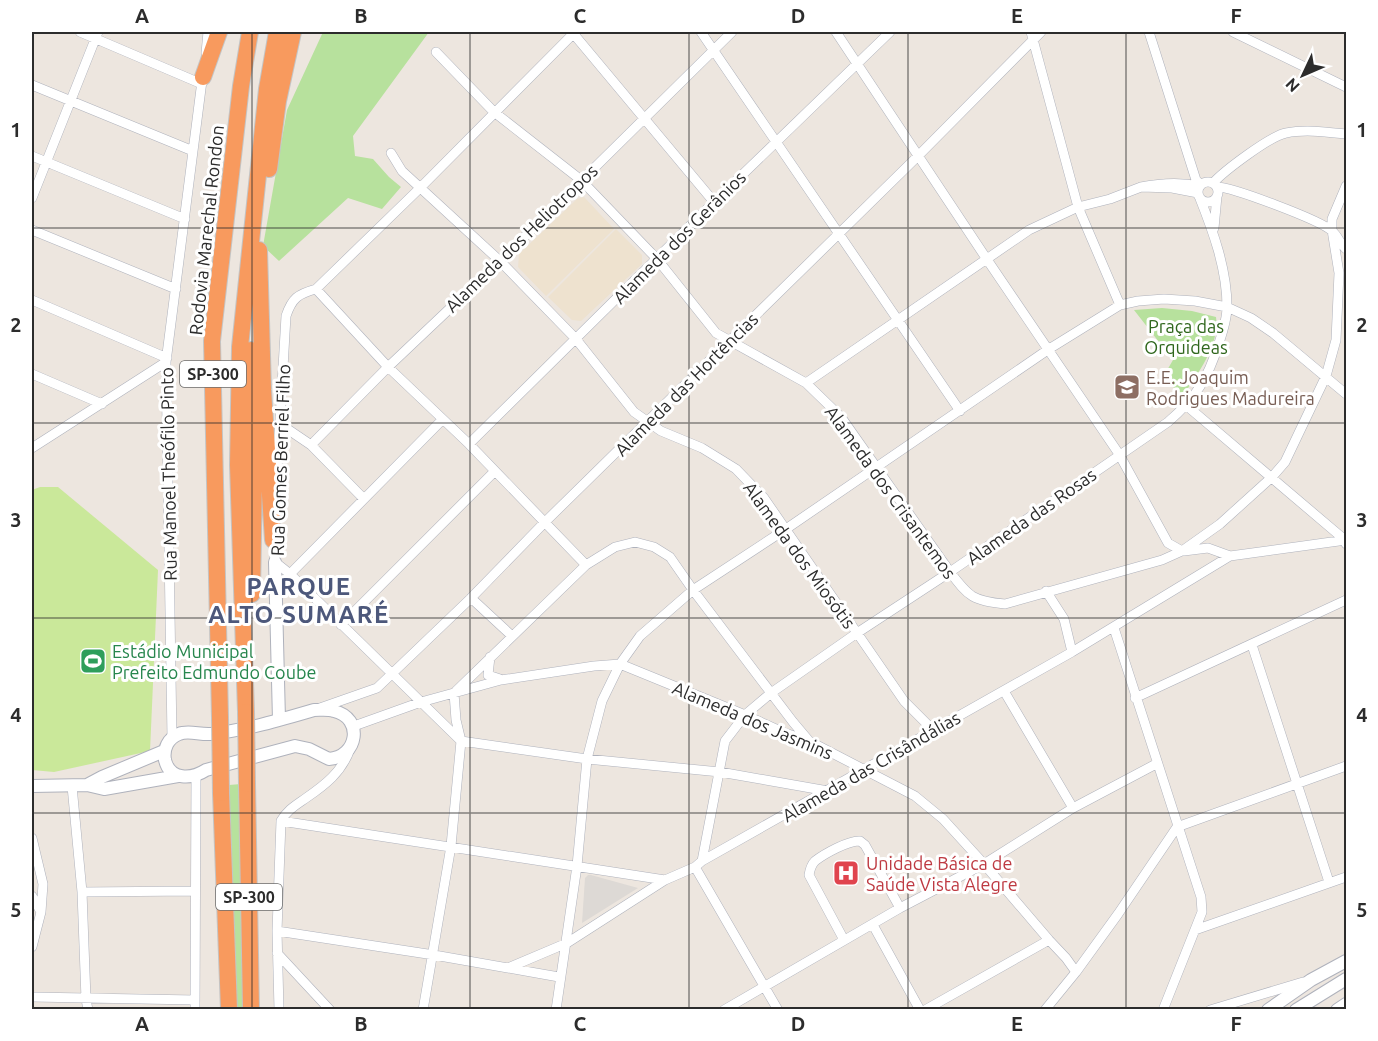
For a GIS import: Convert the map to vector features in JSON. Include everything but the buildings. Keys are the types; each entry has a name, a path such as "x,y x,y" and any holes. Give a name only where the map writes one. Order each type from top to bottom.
{"highway":[{"path":"202,80 219,32"},
{"name":"Rodovia Marechal Rondon","path":"229,1010 221,793 212,341 241,86 250,32"},
{"name":"SP-300","path":"251,1010 246,712 238,465 240,347 267,89 277,32"},
{"path":"244,680 250,636 252,592 254,475 250,355 278,101 293,32"},
{"path":"260,250 263,390 273,540"}],"street":[{"path":"80,32 97,35 202,80"},
{"name":"Rua Manoel Theófilo Pinto","path":"172,738 166,360 208,32"},
{"path":"574,32 714,202"},
{"name":"Rua Gomes Berriel Filho","path":"279,720 273,540 286,316 290,303 298,294 316,289 420,188 574,32"},
{"path":"701,32 960,411"},
{"name":"Alameda dos Heliotropos","path":"311,445 732,32"},
{"path":"836,32 1119,454 1168,543 1182,551 1208,548 1230,556 1346,542"},
{"name":"Alameda dos Gerânios","path":"469,444 890,32"},
{"path":"1149,32 1214,234"},
{"path":"1233,32 1347,87"},
{"path":"1035,34 1078,207 1120,305"},
{"name":"Alameda das Hortências","path":"314,710 377,688 919,155 1035,34"},
{"path":"32,198 97,35"},
{"name":"Alameda dos Crisantemos","path":"436,52 494,112 581,180 657,259 716,333 806,383 841,417 966,592 982,602 1005,604 1162,560 1182,551"},
{"path":"32,85 193,151"},
{"path":"1214,234 1216,189 1219,176 1258,147 1284,133 1314,131 1347,134"},
{"name":"Alameda dos Miosótis","path":"391,153 402,171 500,261 576,339 634,412 661,431 702,448 736,469 764,498 904,701 933,730"},
{"path":"32,156 184,219"},
{"path":"1199,190 1205,182 1216,189 1226,188 1307,217 1332,230 1347,249"},
{"path":"806,383 1029,230 1078,207 1110,199 1141,187 1182,183 1199,190 1203,201 1210,202 1216,189"},
{"path":"1182,551 1220,524 1272,477 1285,462 1326,376 1336,340 1339,273 1332,219 1347,186"},
{"path":"32,230 176,289"},
{"name":"Alameda das Rosas","path":"698,864 725,741 745,715 771,693 1168,422 1187,406 1202,386 1225,325 1227,307 1224,276 1214,234"},
{"path":"316,289 388,367 469,444 586,565"},
{"path":"556,1010 577,866 587,759 602,701 620,664 640,636 693,590 786,530 1049,349 1120,305 1164,299 1195,301 1227,307 1258,323 1347,394"},
{"path":"32,300 166,360 102,404 32,446"},
{"path":"32,374 102,404"},
{"path":"145,376 159,375 166,379"},
{"path":"1187,406 1346,542"},
{"path":"290,574 442,420"},
{"path":"280,424 311,445 364,499"},
{"path":"341,625 495,471"},
{"path":"423,1010 451,846 461,741 456,720 454,693 586,565 615,547 635,542 654,546 670,557 809,741"},
{"name":"Alameda das Crisândálias","path":"508,968 567,944 665,880 698,864 866,770 1114,628 1230,556"},
{"path":"275,562 461,741 587,759 720,772 828,791"},
{"path":"1046,591 1064,619 1072,652"},
{"path":"471,598 512,636"},
{"path":"1135,698 1347,600"},
{"path":"1114,628 1156,764 1201,897 1202,912 1163,1010"},
{"path":"1252,645 1329,882"},
{"path":"489,657 489,675 501,680"},
{"name":"Alameda dos Jasmins","path":"354,726 422,702 501,680 620,664 745,715 785,734 809,741 915,796 943,819 1076,972"},
{"path":"1004,691 1073,808"},
{"path":"87,785 164,751 172,738 185,733 211,734 314,710 333,710 346,717 354,726 354,738 345,762 332,778 293,807 281,821 277,931 279,1010"},
{"path":"785,734 793,722"},
{"path":"32,786 87,785 104,789 178,776 185,778 206,770 296,746 309,749 329,759 342,756 350,749"},
{"path":"164,751 167,766 178,776"},
{"path":"724,1010 900,908 984,864 1073,808 1156,764"},
{"path":"1045,1010 1076,972 1177,828 1347,766"},
{"path":"32,997 195,1005 196,775"},
{"path":"72,786 82,892 88,1010"},
{"path":"281,821 665,880"},
{"path":"32,838 43,884 41,912 32,947"},
{"path":"844,940 809,875 814,862 852,840 860,841 865,845 900,908"},
{"path":"698,864 778,1010"},
{"path":"1195,930 1347,877"},
{"path":"32,887 43,884"},
{"path":"82,892 194,891"},
{"path":"32,896 41,912"},
{"path":"873,925 920,1010"},
{"path":"277,931 560,977"},
{"path":"925,1010 1049,940"},
{"path":"277,953 330,1010"},
{"path":"1268,1010 1311,980 1347,961"},
{"path":"1296,1010 1347,979"},
{"path":"1210,1010 1311,980"},
{"path":"1337,1010 1347,1004"}],"shaded area":[{"path":"584,197 614,229 546,296 518,267 519,254 577,199"},
{"path":"616,229 642,255 642,264 581,321 572,320 548,297"},
{"path":"588,875 638,888 582,923 585,878"}],"green space":[{"path":"323,32 429,32 353,136 355,156 373,159 401,187 382,209 348,198 279,261 263,246 287,110"},
{"name":"Praça das Orquideas","path":"1162,308 1192,311 1216,317 1214,339 1210,350 1199,372 1180,400 1166,372 1173,360 1134,310"},
{"name":"Estádio Municipal Prefeito Edmundo Coube","path":"40,487 58,487 158,570 150,751 54,772 32,770 32,490"},
{"path":"241,784 246,1009 234,1009 229,785"}],"place":[{"name":"E.E. Joaquim Rodrigues Madureira","path":"1127,387"},
{"name":"Estádio Municipal Prefeito Edmundo Coube","path":"93,661"},
{"name":"Unidade Básica de Saúde Vista Alegre","path":"846,873"}],"district":[{"name":"PARQUE ALTO SUMARÉ","path":"299,600"}]}
